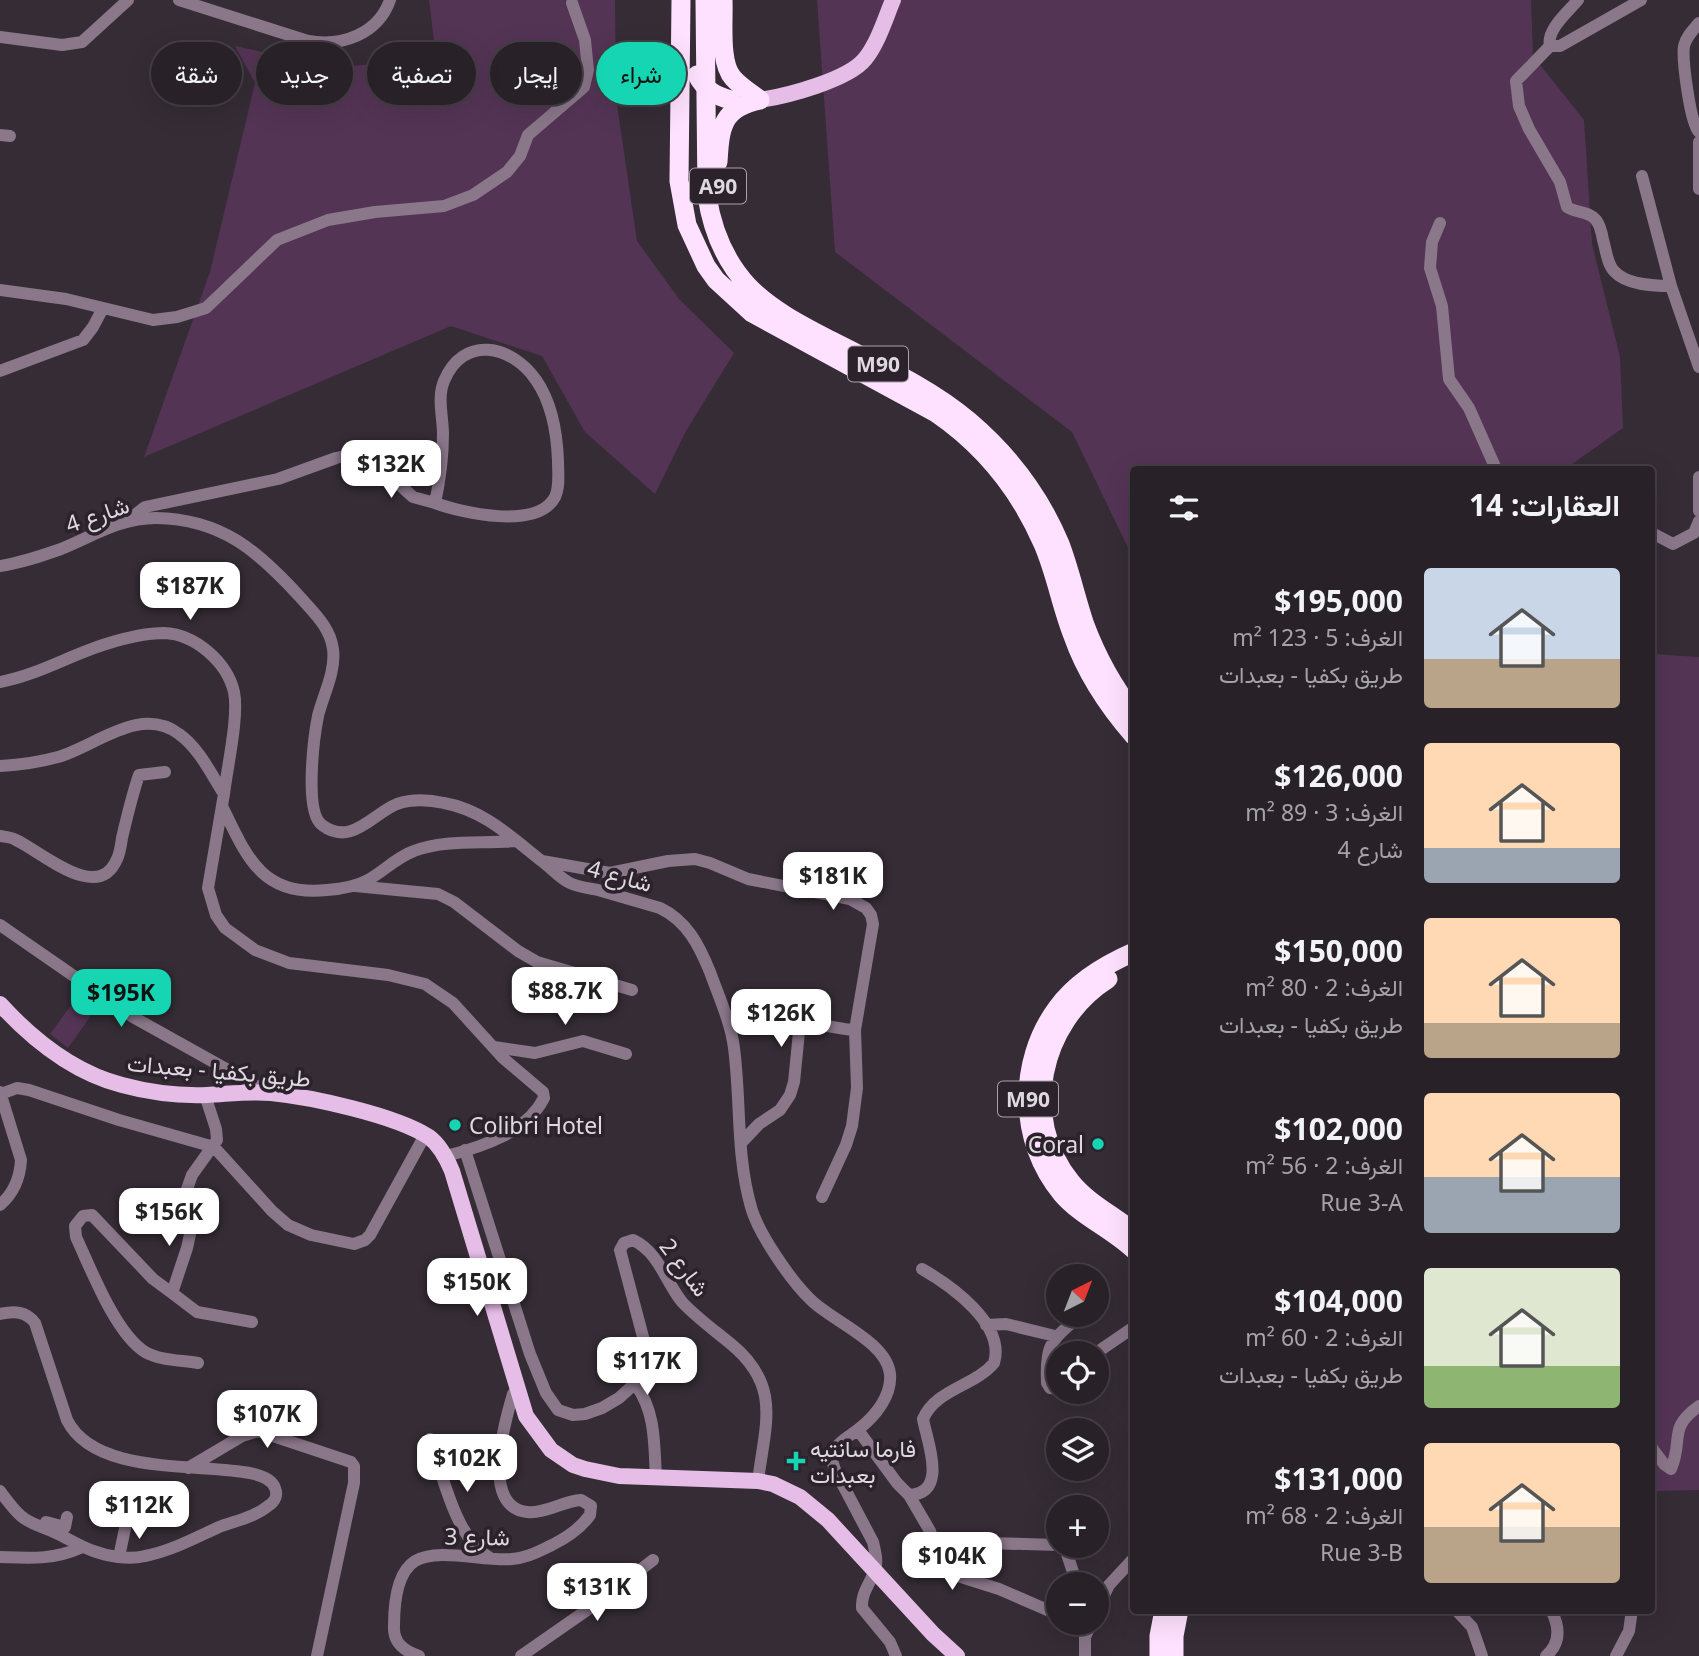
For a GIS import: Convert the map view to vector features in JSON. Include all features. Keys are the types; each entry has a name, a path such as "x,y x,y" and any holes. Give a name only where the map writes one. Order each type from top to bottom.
{"highway":[{"name":"M90","path":"681,0 679,181 687,225 706,266 716,280 752,313 936,413 957,428 988,458 1015,492 1038,535 1055,574 1073,636 1086,666 1115,714 1130,731"},
{"path":"694,0 693,60 697,75 713,93 745,101"},
{"name":"M90","path":"705,0 706,196 710,216 728,258 752,290 770,305 808,329 939,398 971,422 1008,458 1047,517 1061,548 1092,643 1107,673 1130,707"},
{"path":"723,0 728,72 738,83 745,101"},
{"name":"A90","path":"745,101 720,129 718,172 724,226 752,290"},
{"name":"M90","path":"1130,954 1089,976 1056,1008 1046,1025 1032,1062 1027,1112 1038,1154 1060,1192 1072,1205 1130,1247"},
{"name":"M90","path":"1125,1216 1086,1198 1058,1162 1046,1135 1042,1085 1050,1050 1074,1009 1097,986 1130,968"},
{"path":"1159,1656 1158,1636 1163,1614"},
{"path":"1174,1656 1178,1614"}],"main road":[{"path":"745,101 799,92 859,65 868,54 893,0"},
{"name":"طريق بكفيا - بعبدات","path":"0,1004 43,1043 86,1072 107,1081 136,1089 205,1095 269,1093 377,1115 430,1138 446,1156 452,1171 526,1416 560,1458 599,1474 758,1481 789,1490 828,1520 933,1634 957,1656"}],"street":[{"path":"0,37 48,44 82,42 128,0"},
{"path":"179,0 308,41 328,44 364,33 374,24 390,0"},
{"path":"1550,46 1549,38 1553,30 1578,0"},
{"path":"1641,0 1560,46 1550,46 1516,81 1519,106 1529,129 1560,182 1567,207 1587,214 1597,221 1615,273 1630,281 1671,286"},
{"path":"0,290 66,299 153,320 177,317 206,308 277,240 328,220 375,212 443,206 473,195 507,172 520,156 528,135 584,87 588,70 585,40 572,3"},
{"path":"1699,23 1686,40 1684,51 1690,109 1699,132"},
{"path":"1699,142 1699,189"},
{"path":"1642,176 1671,286 1699,367"},
{"path":"1440,223 1432,242 1430,268 1442,306 1449,379 1469,408 1495,466"},
{"path":"0,371 83,340 103,308"},
{"path":"127,521 145,507 278,479 355,454 370,459 413,497 453,510 526,516 538,513 555,497 558,439 555,423 535,379 512,356 473,350 460,359 444,380 440,398 442,446 435,503"},
{"path":"1699,477 1699,511"},
{"name":"شارع 4","path":"0,566 20,563 127,521 155,518 178,520 209,527 237,540 263,558 326,627 333,651 332,666 317,720 312,786 315,813 321,825 336,831 356,831 397,804 420,800 446,803 479,814 493,822 568,883 660,908 672,914 691,933 703,954 723,1005 734,1045 744,1174 751,1208 790,1276 812,1301 869,1343 889,1366 890,1381 884,1400 858,1430 837,1446 833,1452 832,1464 873,1542 876,1554 875,1570"},
{"path":"1655,535 1673,544 1694,533 1699,521"},
{"path":"0,682 16,679 128,637 167,633 190,641 208,652 223,667 234,694 223,808 208,888 216,915 225,928 255,950 289,962 310,967 388,975 425,984 453,1003 494,1047 540,1089 544,1098 532,1116 517,1128 446,1156"},
{"path":"0,766 59,757 102,737 147,723 172,730 186,739 224,794"},
{"path":"0,836 13,838 78,874 103,877 111,870 119,855 139,775 165,772"},
{"path":"223,808 243,849 278,886 309,891 355,886 438,894 454,902 518,951 537,962 632,990"},
{"path":"355,886 411,852 428,847 515,841"},
{"path":"541,861 610,873 668,861 695,859 748,879 844,897 862,904 872,915 873,924 855,1030 857,1088 852,1126 822,1197"},
{"path":"0,925 133,1017 269,1093"},
{"path":"741,1143 787,1101 794,1082 799,1032 803,1026 811,1023 855,1030"},
{"path":"494,1047 535,1053 583,1041 626,1054"},
{"path":"0,1205 15,1187 21,1160 0,1093 17,1088 214,1147 288,1225 311,1235 354,1244 370,1235 425,1135"},
{"path":"172,1293 192,1225 187,1189 192,1175 217,1140 205,1095"},
{"path":"465,1150 530,1353 551,1402 565,1414 585,1414 602,1408 636,1385 649,1405 656,1478"},
{"path":"198,1363 164,1359 146,1352 126,1332 111,1311 76,1237 75,1226 79,1219 92,1215 153,1279 197,1312 253,1322"},
{"name":"شارع 2","path":"636,1385 646,1368 647,1356 620,1250 624,1243 633,1240 650,1251 684,1304 743,1355 760,1376 767,1406 758,1481"},
{"path":"909,1495 917,1495 926,1489 933,1476 923,1419 929,1406 970,1382 994,1363 996,1348 986,1325 963,1296 922,1269"},
{"path":"0,1314 19,1312 35,1323 67,1420 81,1439 101,1452 118,1458 256,1475 274,1484 276,1498 268,1507 257,1513 176,1547 142,1557 119,1557 80,1548 20,1515 0,1491"},
{"path":"986,1325 1006,1324 1055,1336"},
{"path":"1052,1341 1066,1327"},
{"path":"1109,1344 1130,1330"},
{"name":"شارع 3","path":"419,1656 403,1649 395,1637 394,1628 400,1584 415,1562 435,1556 493,1560 523,1558 565,1538 586,1521 592,1510 588,1503 580,1500 527,1512 514,1507 504,1494 500,1483 500,1441 517,1388"},
{"path":"1655,1451 1671,1469 1677,1455 1677,1434 1683,1418 1699,1406"},
{"path":"858,1430 909,1495 930,1531 945,1566 961,1577 999,1589 1046,1609"},
{"path":"187,1468 242,1436 258,1431 351,1462 354,1466 354,1483 317,1656"},
{"path":"430,1439 461,1527 480,1552 493,1560"},
{"path":"20,1515 26,1513 59,1527 65,1527 67,1517"},
{"path":"119,1557 127,1519"},
{"path":"952,1572 972,1551 986,1543 1046,1545"},
{"path":"0,1557 38,1559 61,1556 80,1548"},
{"path":"521,1656 653,1560"},
{"path":"1109,1585 1130,1562"},
{"path":"875,1570 864,1594 862,1608 890,1642 896,1656"},
{"path":"1460,1614 1472,1627 1482,1656"},
{"path":"1546,1656 1554,1648 1558,1637 1553,1614"},
{"path":"1616,1656 1629,1631 1631,1614"},
{"path":"1084,1635 1085,1656"}],"shaded area":[{"path":"429,0 615,0 615,42 596,42 596,105 617,105 637,241 679,299 734,353 686,431 655,494 585,432 542,356 451,326 144,457 210,272 255,83 242,59 242,48 256,51 256,105 353,105 353,66 367,65 367,105 476,105 476,42 434,42"},
{"path":"817,0 1531,0 1533,56 1584,120 1592,244 1620,357 1623,428 1569,466 1130,466 1130,552 1072,432 835,252"},
{"path":"1655,654 1699,657 1699,1490 1655,1491"},
{"path":"80,993 97,1007 68,1048 50,1034"}],"place":[{"name":"Colibri Hotel","path":"455,1125"},
{"name":"Coral","path":"1098,1144"},
{"name":"فارما سانتيه بعبدات","path":"796,1461"}]}
